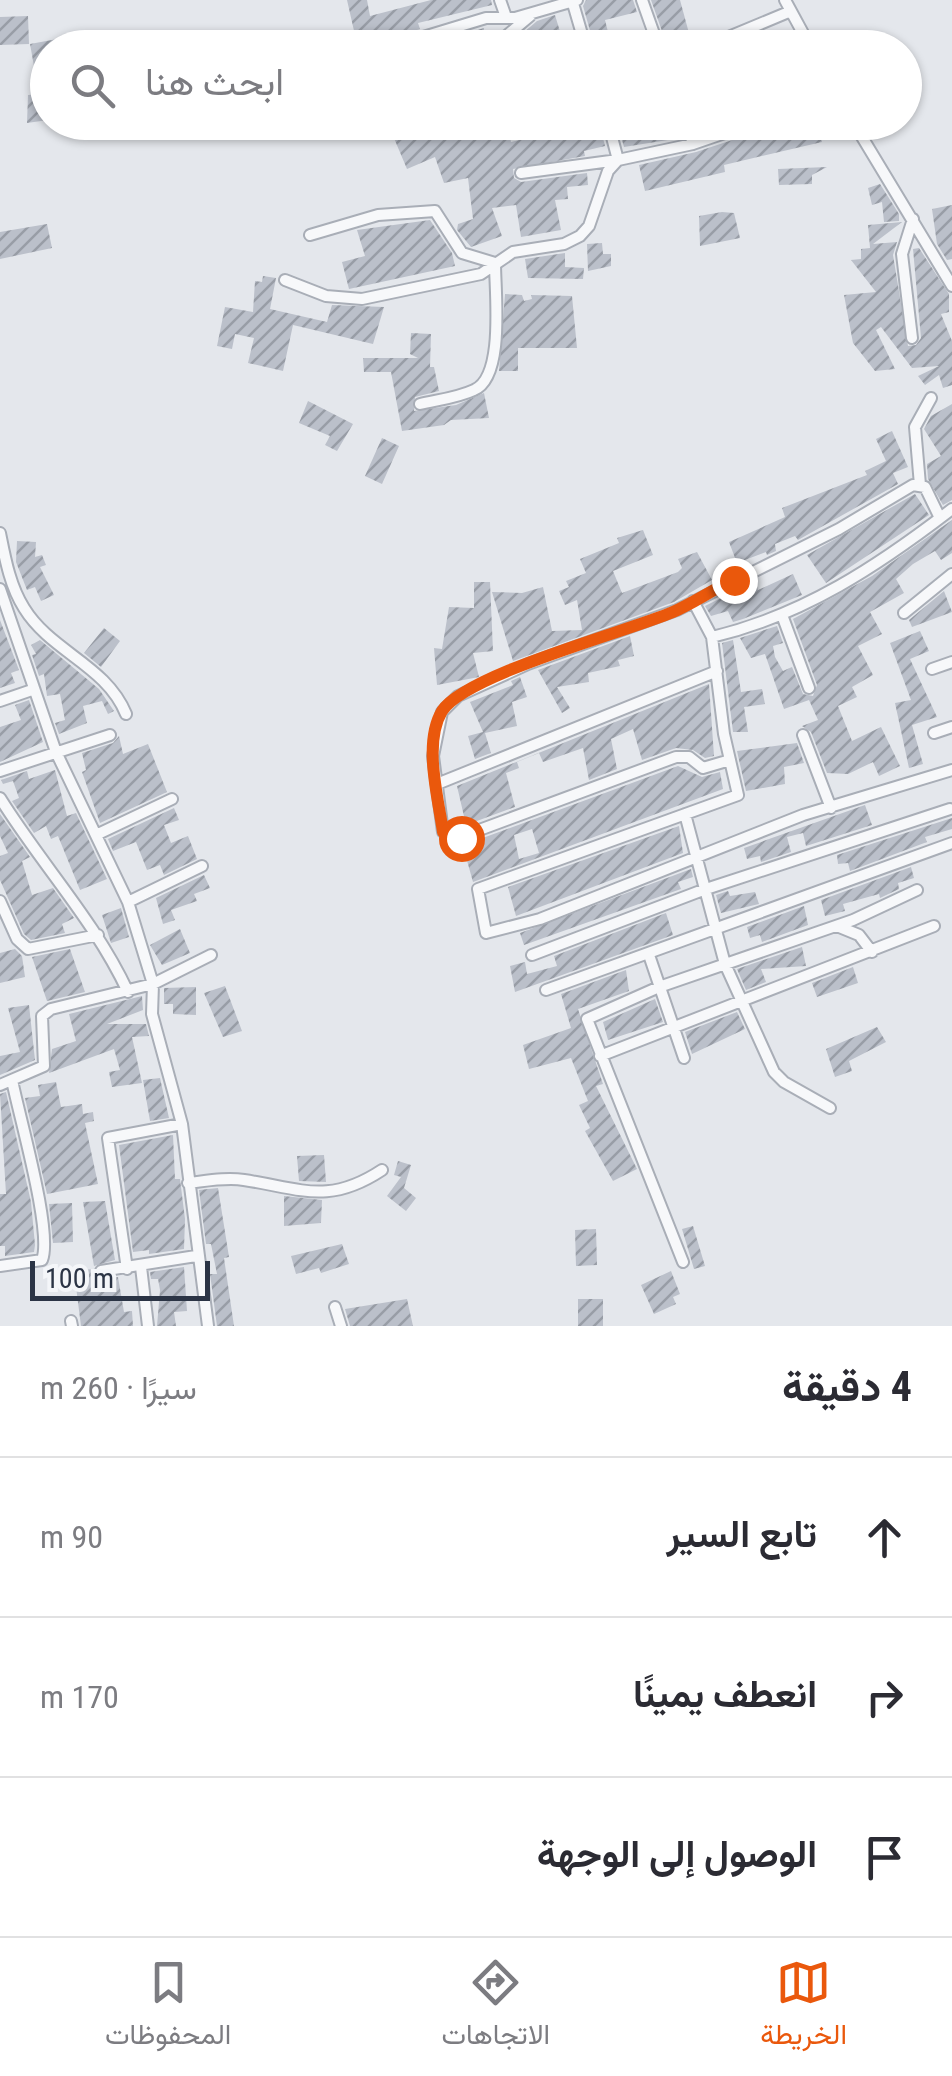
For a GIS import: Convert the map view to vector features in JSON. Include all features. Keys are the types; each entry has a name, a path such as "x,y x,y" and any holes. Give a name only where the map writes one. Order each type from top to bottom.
{"street":[{"path":"500,0 506,17"},
{"path":"642,0 653,30"},
{"path":"446,30 486,18 532,14 574,1 581,30"},
{"path":"738,30 788,5 801,30"},
{"path":"513,30 532,14"},
{"path":"613,140 618,160"},
{"path":"692,140 693,144"},
{"path":"521,173 618,160 705,140"},
{"path":"865,140 952,286"},
{"path":"285,280 326,296 362,299 471,277 513,252 564,244 589,226 608,171 618,160"},
{"path":"310,235 378,215 434,211 462,253 494,263"},
{"path":"912,338 902,254 913,219"},
{"path":"420,404 475,390 486,381 495,344 494,263"},
{"path":"931,398 920,412 916,427 920,484 940,518"},
{"path":"730,760 703,768 689,757 676,757 455,839 443,832 433,756 438,721 458,696 528,664 601,641 693,601 920,484"},
{"path":"712,637 782,615 850,582 952,509"},
{"path":"0,533 24,608 67,652 98,672 126,714"},
{"path":"904,614 952,574"},
{"path":"0,589 56,752 128,902 153,984 152,1014 182,1124 208,1326"},
{"path":"693,601 712,637 737,798 478,889 486,933 540,919 693,855 952,770"},
{"path":"782,615 809,688"},
{"path":"932,668 952,662"},
{"path":"437,784 718,671"},
{"path":"0,702 32,690"},
{"path":"934,733 952,726"},
{"path":"0,771 110,735"},
{"path":"803,735 831,808"},
{"path":"0,798 34,852 98,935 128,992"},
{"path":"98,834 172,799"},
{"path":"532,955 703,890 950,808"},
{"path":"685,814 693,855 726,964 774,1072 784,1082 830,1108"},
{"path":"546,990 952,843"},
{"path":"128,902 202,866"},
{"path":"683,1262 587,1019 659,987 836,926 918,890"},
{"path":"0,901 17,939 28,949 98,935"},
{"path":"836,926 859,934 872,952"},
{"path":"600,1056 934,926"},
{"path":"0,1266 33,1263 42,1260 45,1252 42,1216 6,1082 44,1066 42,1022 46,1012 153,984 211,955"},
{"path":"649,955 684,1058"},
{"path":"127,1268 107,1156 108,1138 182,1124"},
{"path":"188,1183 242,1179 288,1192 327,1192 356,1187 382,1170"},
{"path":"102,1271 141,1268 196,1256"},
{"path":"141,1268 148,1326"},
{"path":"335,1307 341,1326"}],"building":[{"path":"347,0 367,0 370,16 431,0 491,0 492,5 418,23 417,30 354,30"},
{"path":"586,0 633,0 637,12 605,20 608,30 590,30 583,6"},
{"path":"651,0 680,0 688,30 662,30"},
{"path":"555,15 560,30 527,30 537,21"},
{"path":"28,16 29,44 0,45 0,17"},
{"path":"28,95 30,123 27,123"},
{"path":"395,140 604,140 605,146 584,151 585,156 513,169 514,178 521,182 587,173 588,185 567,187 568,199 555,200 561,230 521,237 516,205 492,208 502,236 471,247 457,230 458,224 473,219 468,178 444,183 435,157 407,169"},
{"path":"622,140 668,140 624,147"},
{"path":"732,140 822,142 724,165 725,172 645,191 639,165"},
{"path":"827,167 812,175 812,184 779,185 778,169"},
{"path":"880,184 899,214 899,221 884,222 882,202 872,205 868,188"},
{"path":"952,205 952,259 947,260 937,244 932,209"},
{"path":"734,213 740,238 700,246 699,216"},
{"path":"430,220 452,253 455,266 349,289 342,262 365,256 357,230"},
{"path":"902,222 873,244 897,242 893,255 908,346 916,345 921,338 913,249 919,248 949,294 949,312 941,314 952,341 952,385 943,388 939,375 925,385 918,376 939,366 912,368 881,327 876,330 895,369 875,371 853,343 844,295 876,292 851,260 861,259 861,249 870,248 868,225"},
{"path":"47,224 52,248 0,259 0,232"},
{"path":"602,243 603,254 611,254 611,266 588,271 587,244"},
{"path":"565,253 565,267 584,268 583,279 528,278 525,259"},
{"path":"263,276 276,278 270,309 327,322 332,305 384,307 373,344 293,325 283,371 248,363 254,338 235,334 232,349 217,346 225,307 253,312 255,281 262,282"},
{"path":"505,294 522,295 524,301 532,299 531,295 572,296 577,348 518,348 518,371 499,371"},
{"path":"411,333 431,334 430,367 434,367 439,391 415,397 414,411 456,405 484,393 489,418 451,420 444,425 402,431 391,372 364,372 363,358 418,358 410,354"},
{"path":"308,401 353,424 337,451 325,445 330,436 299,423"},
{"path":"952,404 952,500 943,505 928,479 927,464 941,456 924,429 931,416"},
{"path":"892,431 908,467 893,473 898,484 798,540 795,536 775,544 776,551 737,563 729,542 785,517 782,508 867,475 865,471 886,461 876,439"},
{"path":"382,438 399,446 382,484 365,476"},
{"path":"915,494 929,515 826,583 807,555"},
{"path":"952,520 952,553 941,560 935,551 913,564 896,579 904,593 870,612 882,634 858,646 873,675 852,687 857,697 838,706 852,741 881,727 900,766 879,776 873,762 848,774 827,773 811,732 802,726 818,720 809,700 784,709 765,654 751,658 740,638 777,626 783,643 773,646 775,657 783,671 792,667 803,694 813,696 817,685 793,619 872,576"},
{"path":"643,530 653,555 613,571 622,593 678,572 682,568 678,559 697,552 712,580 674,602 513,661 492,592 522,593 543,587 552,631 582,630 577,600 565,605 559,591 569,587 566,581 586,573 580,559 619,543 617,538"},
{"path":"17,541 36,542 35,557 42,555 46,565 40,567 54,595 41,601 35,587 27,590 16,562"},
{"path":"793,574 802,595 743,619 733,622 728,611 711,616 705,606 755,581 758,590"},
{"path":"474,582 490,582 493,651 473,653 479,677 437,685 434,648 442,649 449,607 474,608"},
{"path":"944,591 952,612 912,627 909,620"},
{"path":"0,620 19,670 11,673 15,683 0,688"},
{"path":"104,628 120,641 101,667 84,653"},
{"path":"920,631 929,651 910,659 937,717 912,725 923,764 909,768 895,703 911,700 890,643"},
{"path":"630,636 634,656 618,660 620,666 588,673 589,682 557,687 570,708 562,713 538,670"},
{"path":"40,640 99,689 114,711 108,714 102,701 83,706 87,723 59,734 55,723 65,720 60,694 47,696 44,674 39,676 32,655 36,654 31,645"},
{"path":"733,640 741,692 762,689 765,704 744,707 748,732 733,732 722,643"},
{"path":"520,677 527,697 512,702 517,726 485,733 491,753 475,759 468,736 483,732 470,702 513,685 511,681"},
{"path":"709,684 714,756 705,758 693,750 676,748 642,760 633,729 611,739 617,769 589,780 583,748 543,762 539,753 517,762 519,768 506,773 515,807 466,825 457,786"},
{"path":"29,700 43,742 0,762 0,727 21,720 15,705"},
{"path":"119,736 123,754 148,744 167,792 100,823 82,772 86,770 82,753 113,743"},
{"path":"797,743 804,763 784,767 785,784 746,791 737,751"},
{"path":"678,766 702,777 720,772 723,789 473,882 466,857 472,855 469,843","holes":["532,829 539,853 519,859 514,835"]},
{"path":"55,770 67,816 76,813 107,879 80,890 58,836 51,839 46,826 34,833 12,801 19,798 13,781 3,784 1,780 27,771 29,779"},
{"path":"865,805 872,825 806,846 803,833 787,837 791,852 761,862 760,856 747,859 744,848"},
{"path":"174,808 179,820 164,825 171,843 188,836 197,859 164,875 160,865 147,870 136,842 113,851 108,839"},
{"path":"0,814 30,857 22,861 32,895 53,888 74,918 62,924 65,933 31,940 24,934 0,880 0,856 8,853 0,836"},
{"path":"952,818 952,829 925,837 927,842 850,871 848,863 838,864 837,855"},
{"path":"679,826 683,853 516,916 508,887"},
{"path":"911,867 914,878 898,883 899,889 880,898 879,894 843,904 845,911 825,916 821,900"},
{"path":"691,869 693,877 678,882 681,889 524,945 520,933"},
{"path":"204,875 210,888 194,894 197,901 171,910 175,920 163,924 156,898"},
{"path":"728,891 730,896 755,892 759,904 721,913 716,895"},
{"path":"804,906 808,925 762,942 760,935 750,938 747,927"},
{"path":"121,908 129,937 111,943 102,915"},
{"path":"666,913 673,935 515,992 510,966 525,962 527,974 557,966 554,956"},
{"path":"180,929 190,953 162,965 150,945"},
{"path":"802,947 806,966 761,969 766,982 746,990 737,969"},
{"path":"15,949 22,956 25,977 0,983 0,953"},
{"path":"70,949 85,992 47,1001 32,957"},
{"path":"853,967 858,983 817,997 812,983"},
{"path":"626,970 629,991 578,1009 603,1084 596,1086 637,1169 613,1181 585,1131 590,1128 579,1105 588,1101 571,1058 529,1069 523,1045 571,1028 561,994"},
{"path":"225,986 242,1031 223,1037 204,993"},
{"path":"196,987 196,1015 173,1014 173,1004 164,1004 164,988"},
{"path":"142,996 143,1010 107,1024 146,1024 149,1036 132,1037 142,1083 112,1087 109,1072 120,1070 114,1049 49,1073 52,1049 76,1041 69,1014"},
{"path":"655,999 663,1022 608,1040 603,1022"},
{"path":"29,1005 35,1060 0,1075 0,1056 20,1052 8,1008"},
{"path":"737,1012 745,1029 692,1054 685,1032"},
{"path":"877,1027 886,1042 849,1061 852,1071 835,1077 826,1049"},
{"path":"160,1078 169,1118 150,1121 143,1080"},
{"path":"56,1082 61,1107 82,1104 83,1114 93,1112 94,1121 85,1123 98,1184 47,1194 25,1098 40,1096 38,1085"},
{"path":"6,1092 31,1202 35,1245 34,1252 5,1256 5,1246 0,1246 0,1194 6,1194 0,1094"},
{"path":"173,1135 175,1179 180,1179 185,1219 184,1249 133,1252 119,1145"},
{"path":"324,1155 326,1182 299,1181 297,1156"},
{"path":"398,1161 411,1165 404,1188 416,1198 406,1211 387,1196 401,1177 394,1175"},
{"path":"218,1188 234,1326 217,1326 210,1274 217,1274 211,1244 206,1244 199,1190"},
{"path":"284,1196 322,1200 321,1223 284,1226"},
{"path":"105,1201 115,1260 94,1266 83,1202"},
{"path":"72,1203 73,1242 53,1243 49,1204"},
{"path":"693,1226 705,1266 694,1269 682,1229"},
{"path":"596,1229 597,1265 576,1266 575,1230"},
{"path":"342,1244 349,1264 321,1273 319,1268 296,1274 291,1256"},
{"path":"184,1267 187,1311 174,1312 176,1326 157,1326 160,1290 158,1279 151,1279 150,1272"},
{"path":"93,1269 99,1279 118,1277 124,1312 132,1311 133,1326 81,1326 74,1271"},
{"path":"671,1271 680,1294 673,1297 676,1304 654,1314 641,1285"},
{"path":"407,1299 413,1326 350,1326 345,1309"},
{"path":"578,1299 603,1299 603,1326 578,1326"}],"route":[{"path":"461,838 451,838 443,832 433,756 438,721 449,703 544,657 601,641 677,610 734,580"}]}
